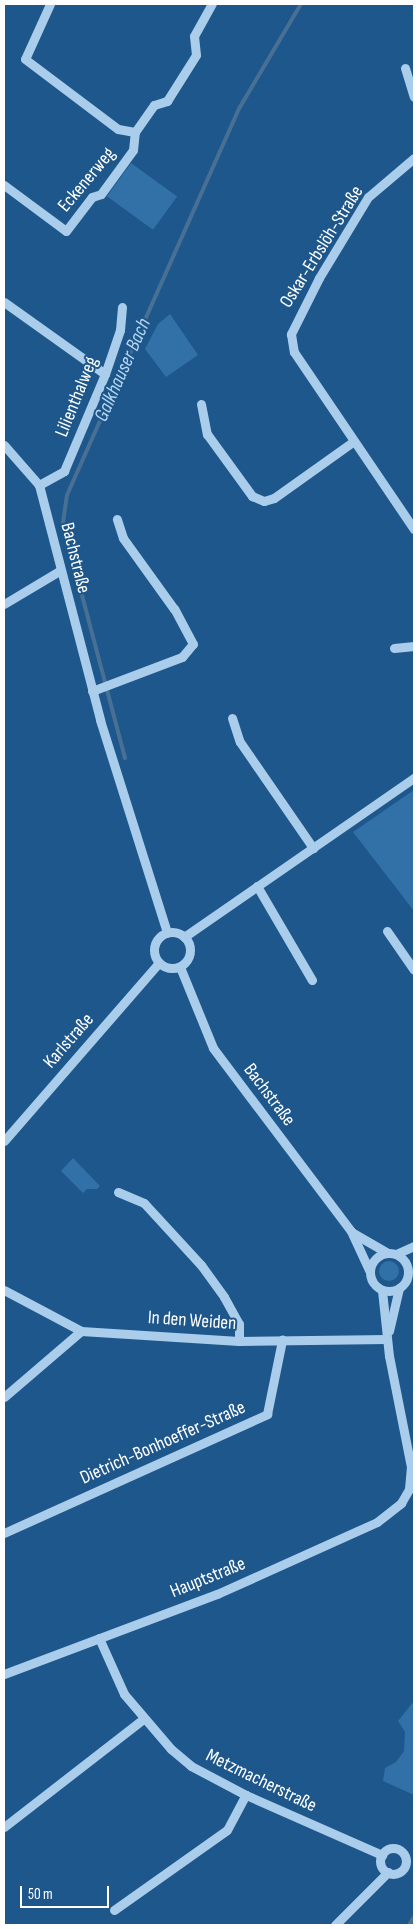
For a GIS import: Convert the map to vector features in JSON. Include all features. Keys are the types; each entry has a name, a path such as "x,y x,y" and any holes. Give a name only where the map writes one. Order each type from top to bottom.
{"street":[{"path":"50,4 25,59 118,129 135,132 154,105 167,101 196,55 194,36 212,4"},
{"path":"406,68 414,97"},
{"name":"Eckenerweg","path":"4,185 66,231 92,197 101,194 133,150 135,132"},
{"name":"Oskar-Erbslöh-Straße","path":"414,158 368,197 319,278 290,334 294,352 414,529"},
{"path":"4,302 104,374"},
{"name":"Lilienthalweg","path":"39,485 64,471 120,330 122,307"},
{"path":"201,404 207,434 252,496 264,501 274,498 354,440"},
{"name":"Bachstraße","path":"4,445 39,485 92,691 166,932"},
{"path":"92,691 122,682 182,658 192,644 174,609 123,538 117,519"},
{"path":"4,604 61,570"},
{"path":"394,648 414,646"},
{"path":"232,718 240,742 313,848"},
{"path":"184,937 414,778"},
{"path":"257,886 312,980"},
{"path":"387,931 414,970"},
{"path":"166,932 184,937 190,949 189,956 180,967 166,967 159,963 154,946 166,932"},
{"name":"Karlstraße","path":"4,1141 159,963"},
{"name":"Bachstraße","path":"180,967 213,1048 351,1231 369,1270"},
{"path":"118,1192 144,1203 201,1266 224,1297 239,1324 239,1341"},
{"name":"Bachstraße","path":"351,1231 392,1253"},
{"path":"387,1338 382,1290 372,1281 369,1270 376,1257 414,1246"},
{"path":"392,1253 404,1260 407,1277"},
{"path":"387,1338 399,1288 414,1270"},
{"path":"382,1290 399,1288"},
{"name":"In den Weiden","path":"4,1290 80,1330 239,1341 387,1338"},
{"path":"4,1397 80,1330"},
{"name":"Hauptstraße","path":"4,1674 216,1594 389,1515 409,1489 409,1449 387,1338"},
{"name":"Dietrich-Bonhoeffer-Straße","path":"4,1533 267,1414 282,1340"},
{"name":"Metzmacherstraße","path":"99,1638 124,1694 144,1719 191,1766 246,1795 382,1855"},
{"path":"4,1827 144,1719"},
{"path":"114,1910 227,1830 246,1795"},
{"path":"395,1848 404,1853 410,1865 398,1872 388,1872 381,1865 382,1855 387,1849 395,1848"},
{"path":"335,1925 388,1872"}],"shaded area":[{"path":"131,163 177,197 153,230 107,196"},
{"path":"170,314 198,355 166,377 145,349 158,324"},
{"path":"414,790 414,911 353,832"},
{"path":"73,1158 100,1186 97,1189 87,1189 83,1193 61,1171"},
{"path":"385,1261 393,1261 399,1267 399,1275 393,1281 385,1281 379,1275 379,1267"},
{"path":"414,1701 414,1795 383,1781 385,1768 396,1762 404,1751 405,1732 398,1721"}],"waterway":[{"name":"Galkhauser Bach","path":"125,758 63,523 67,495 240,107 301,4"},
{"path":"409,1925 414,1917"}]}
